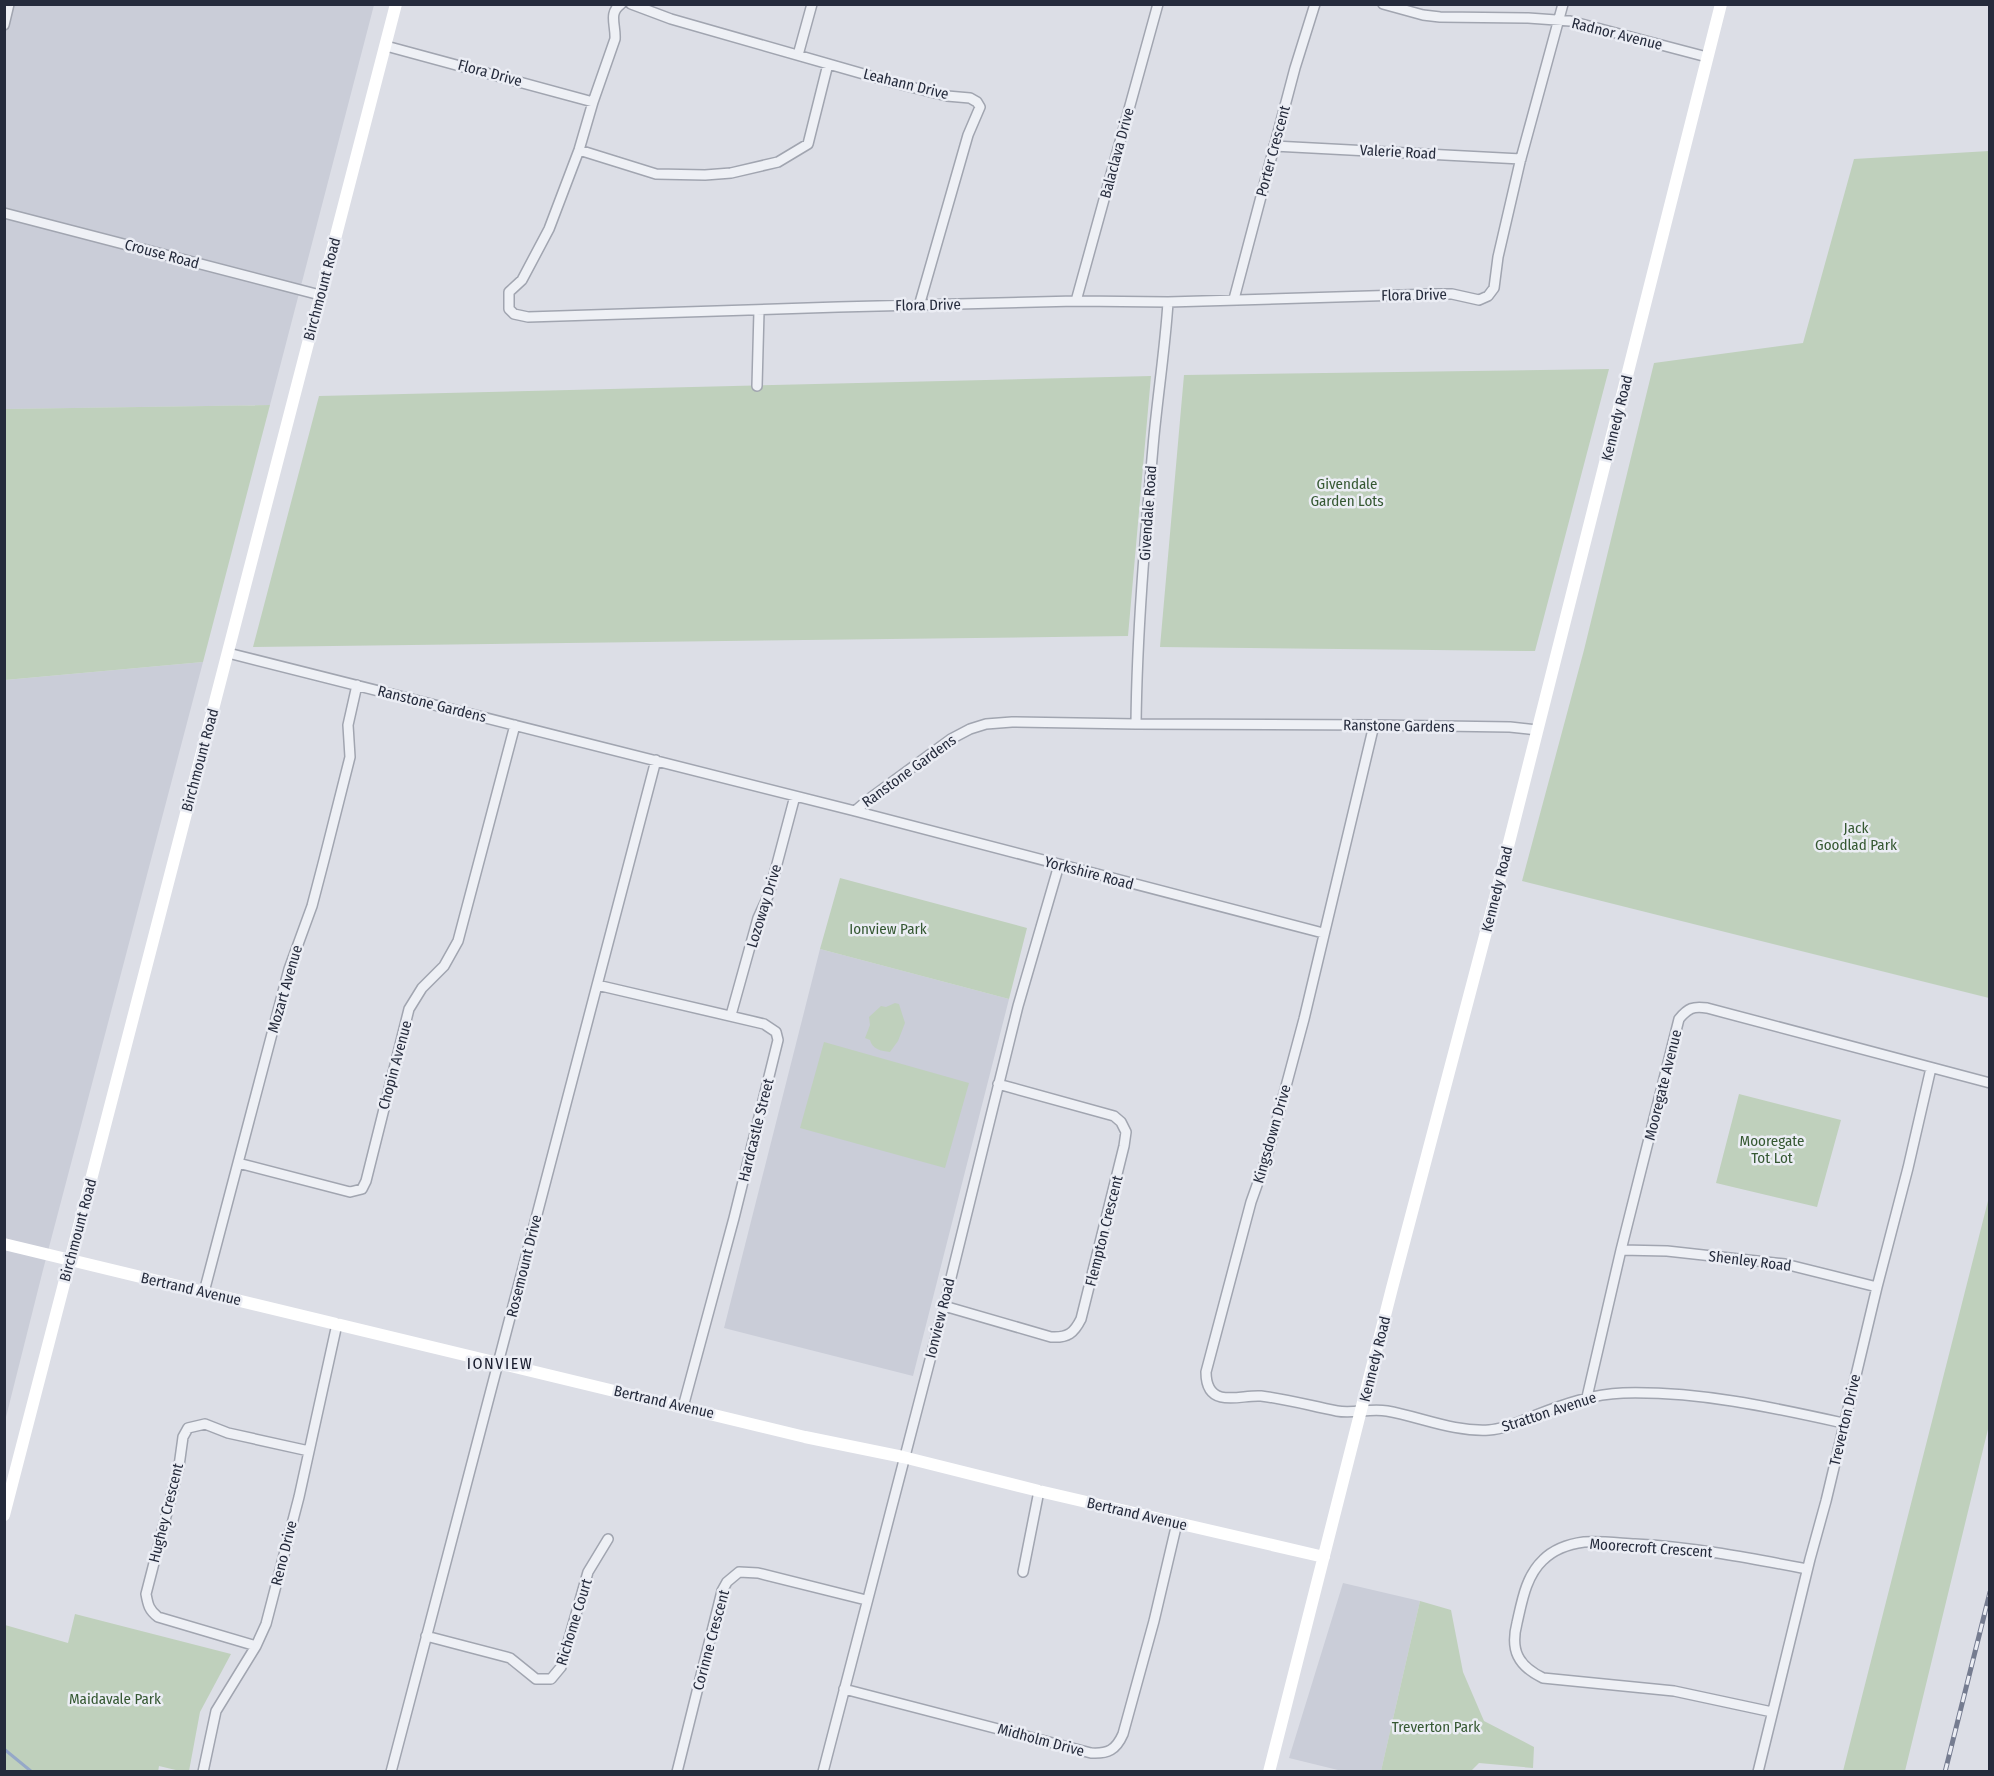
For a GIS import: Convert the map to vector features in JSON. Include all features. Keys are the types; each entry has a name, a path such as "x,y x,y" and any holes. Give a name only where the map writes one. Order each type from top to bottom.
{"main road":[{"name":"Birchmount Road","path":"4,1515 396,4"},
{"name":"Kennedy Road","path":"1269,1772 1721,4"},
{"name":"Bertrand Avenue","path":"4,1244 806,1437 903,1457 1324,1557"}],"street":[{"path":"4,25 9,4"},
{"path":"593,102 615,39 616,28 613,15 615,9 621,4"},
{"name":"Leahann Drive","path":"631,4 671,19 828,64 947,96 970,98 977,102 980,107 968,135 919,306"},
{"path":"798,55 812,4"},
{"name":"Balaclava Drive","path":"1076,301 1158,4"},
{"name":"Porter Crescent","path":"1234,299 1274,146 1315,4"},
{"name":"Radnor Avenue","path":"1383,4 1423,15 1440,17 1528,18 1581,24 1707,57"},
{"name":"Flora Drive","path":"386,46 593,102 579,150 549,229 522,280 509,292 509,309 514,314 528,318 838,307 1076,301 1168,302 1436,294 1452,294 1479,300 1488,296 1495,283 1498,257 1521,159 1563,4"},
{"path":"579,150 656,174 730,173 778,162 808,144 828,64"},
{"name":"Valerie Road","path":"1274,146 1521,159"},
{"name":"Crouse Road","path":"4,213 320,295"},
{"name":"Givendale Road","path":"1136,724 1140,611 1153,446 1168,302"},
{"path":"758,386 759,311"},
{"name":"Ranstone Gardens","path":"228,653 855,811 951,739 986,724 1012,722 1374,725 1510,727 1537,730"},
{"name":"Mozart Avenue","path":"204,1292 289,969 312,906 344,783 350,757 348,724 357,685"},
{"name":"Kingsdown Drive","path":"1362,1410 1338,1411 1257,1396 1220,1397 1211,1392 1206,1382 1206,1372 1251,1202 1267,1157 1301,1030 1374,725"},
{"name":"Chopin Avenue","path":"238,1163 350,1192 362,1189 366,1181 410,1009 422,988 444,966 458,941 514,726"},
{"name":"Rosemount Drive","path":"391,1772 656,760"},
{"name":"Lozoway Drive","path":"732,1015 758,918 770,894 795,796"},
{"name":"Yorkshire Road","path":"855,811 1323,933"},
{"name":"Ionview Road","path":"823,1772 944,1306 1018,1006 1059,865"},
{"name":"Hardcastle Street","path":"597,985 732,1015 771,1028 776,1032 778,1040 734,1218 683,1407"},
{"name":"Mooregate Avenue","path":"1587,1397 1679,1019 1687,1010 1696,1006 1707,1008 1989,1083"},
{"name":"Treverton Drive","path":"1758,1772 1931,1068"},
{"name":"Flempton Crescent","path":"944,1306 1051,1337 1061,1338 1071,1334 1082,1319 1108,1217 1126,1132 1121,1122 1114,1116 998,1084"},
{"name":"Shenley Road","path":"1621,1250 1667,1251 1785,1264 1877,1287"},
{"name":"Reno Drive","path":"203,1772 216,1711 256,1646 266,1624 309,1451 337,1324"},
{"name":"Stratton Avenue","path":"1362,1410 1389,1412 1456,1429 1491,1430 1587,1397 1622,1393 1708,1398 1771,1407 1843,1423"},
{"name":"Hughey Crescent","path":"256,1646 172,1623 158,1617 150,1611 148,1606 146,1594 179,1466 183,1437 188,1428 205,1424 228,1433 309,1451"},
{"path":"1023,1572 1039,1491"},
{"name":"Midholm Drive","path":"844,1689 1091,1753 1110,1752 1123,1734 1154,1621 1177,1523"},
{"name":"Richome Court","path":"426,1636 510,1658 536,1679 551,1679 561,1667 588,1572 608,1539"},
{"name":"Moorecroft Crescent","path":"1772,1712 1674,1691 1543,1678 1529,1671 1522,1663 1515,1648 1515,1634 1524,1594 1534,1569 1543,1559 1565,1546 1585,1542 1660,1545 1733,1554 1807,1569"},
{"name":"Corinne Crescent","path":"677,1772 726,1582 739,1572 758,1573 866,1600"}],"shaded area":[{"path":"4,5 374,5 270,405 5,409"},
{"path":"203,662 43,1270 5,1421 5,680"},
{"path":"820,949 1009,999 913,1376 724,1328"},
{"path":"1343,1583 1420,1601 1381,1771 1342,1771 1289,1758"}],"green space":[{"name":"Jack Goodlad Park","path":"1989,151 1989,998 1522,881 1584,650 1654,363 1803,343 1854,159"},
{"name":"Givendale Garden Lots","path":"1609,369 1535,651 1160,647 1184,375"},
{"path":"1151,376 1128,636 253,647 319,396"},
{"path":"270,405 203,662 5,680 5,409"},
{"name":"Ionview Park","path":"840,878 1027,928 1009,999 820,949"},
{"path":"895,1003 899,1004 905,1023 898,1041 890,1052 880,1050 865,1038 870,1025 869,1017 881,1006 886,1007"},
{"path":"824,1042 969,1083 945,1168 800,1128"},
{"name":"Mooregate Tot Lot","path":"1739,1094 1841,1120 1817,1207 1716,1183"},
{"path":"1989,1197 1989,1425 1905,1771 1843,1771"},
{"name":"Treverton Park","path":"1420,1601 1451,1610 1463,1672 1484,1721 1534,1747 1533,1768 1479,1763 1471,1771 1381,1771"},
{"name":"Maidavale Park","path":"75,1614 231,1654 200,1712 189,1771 159,1766 158,1772 5,1771 5,1625 68,1643"}],"waterway":[{"path":"4,1749 32,1772"}],"railway":[{"path":"1945,1772 1990,1592"}],"district":[{"name":"IONVIEW","path":"500,1363"}]}
